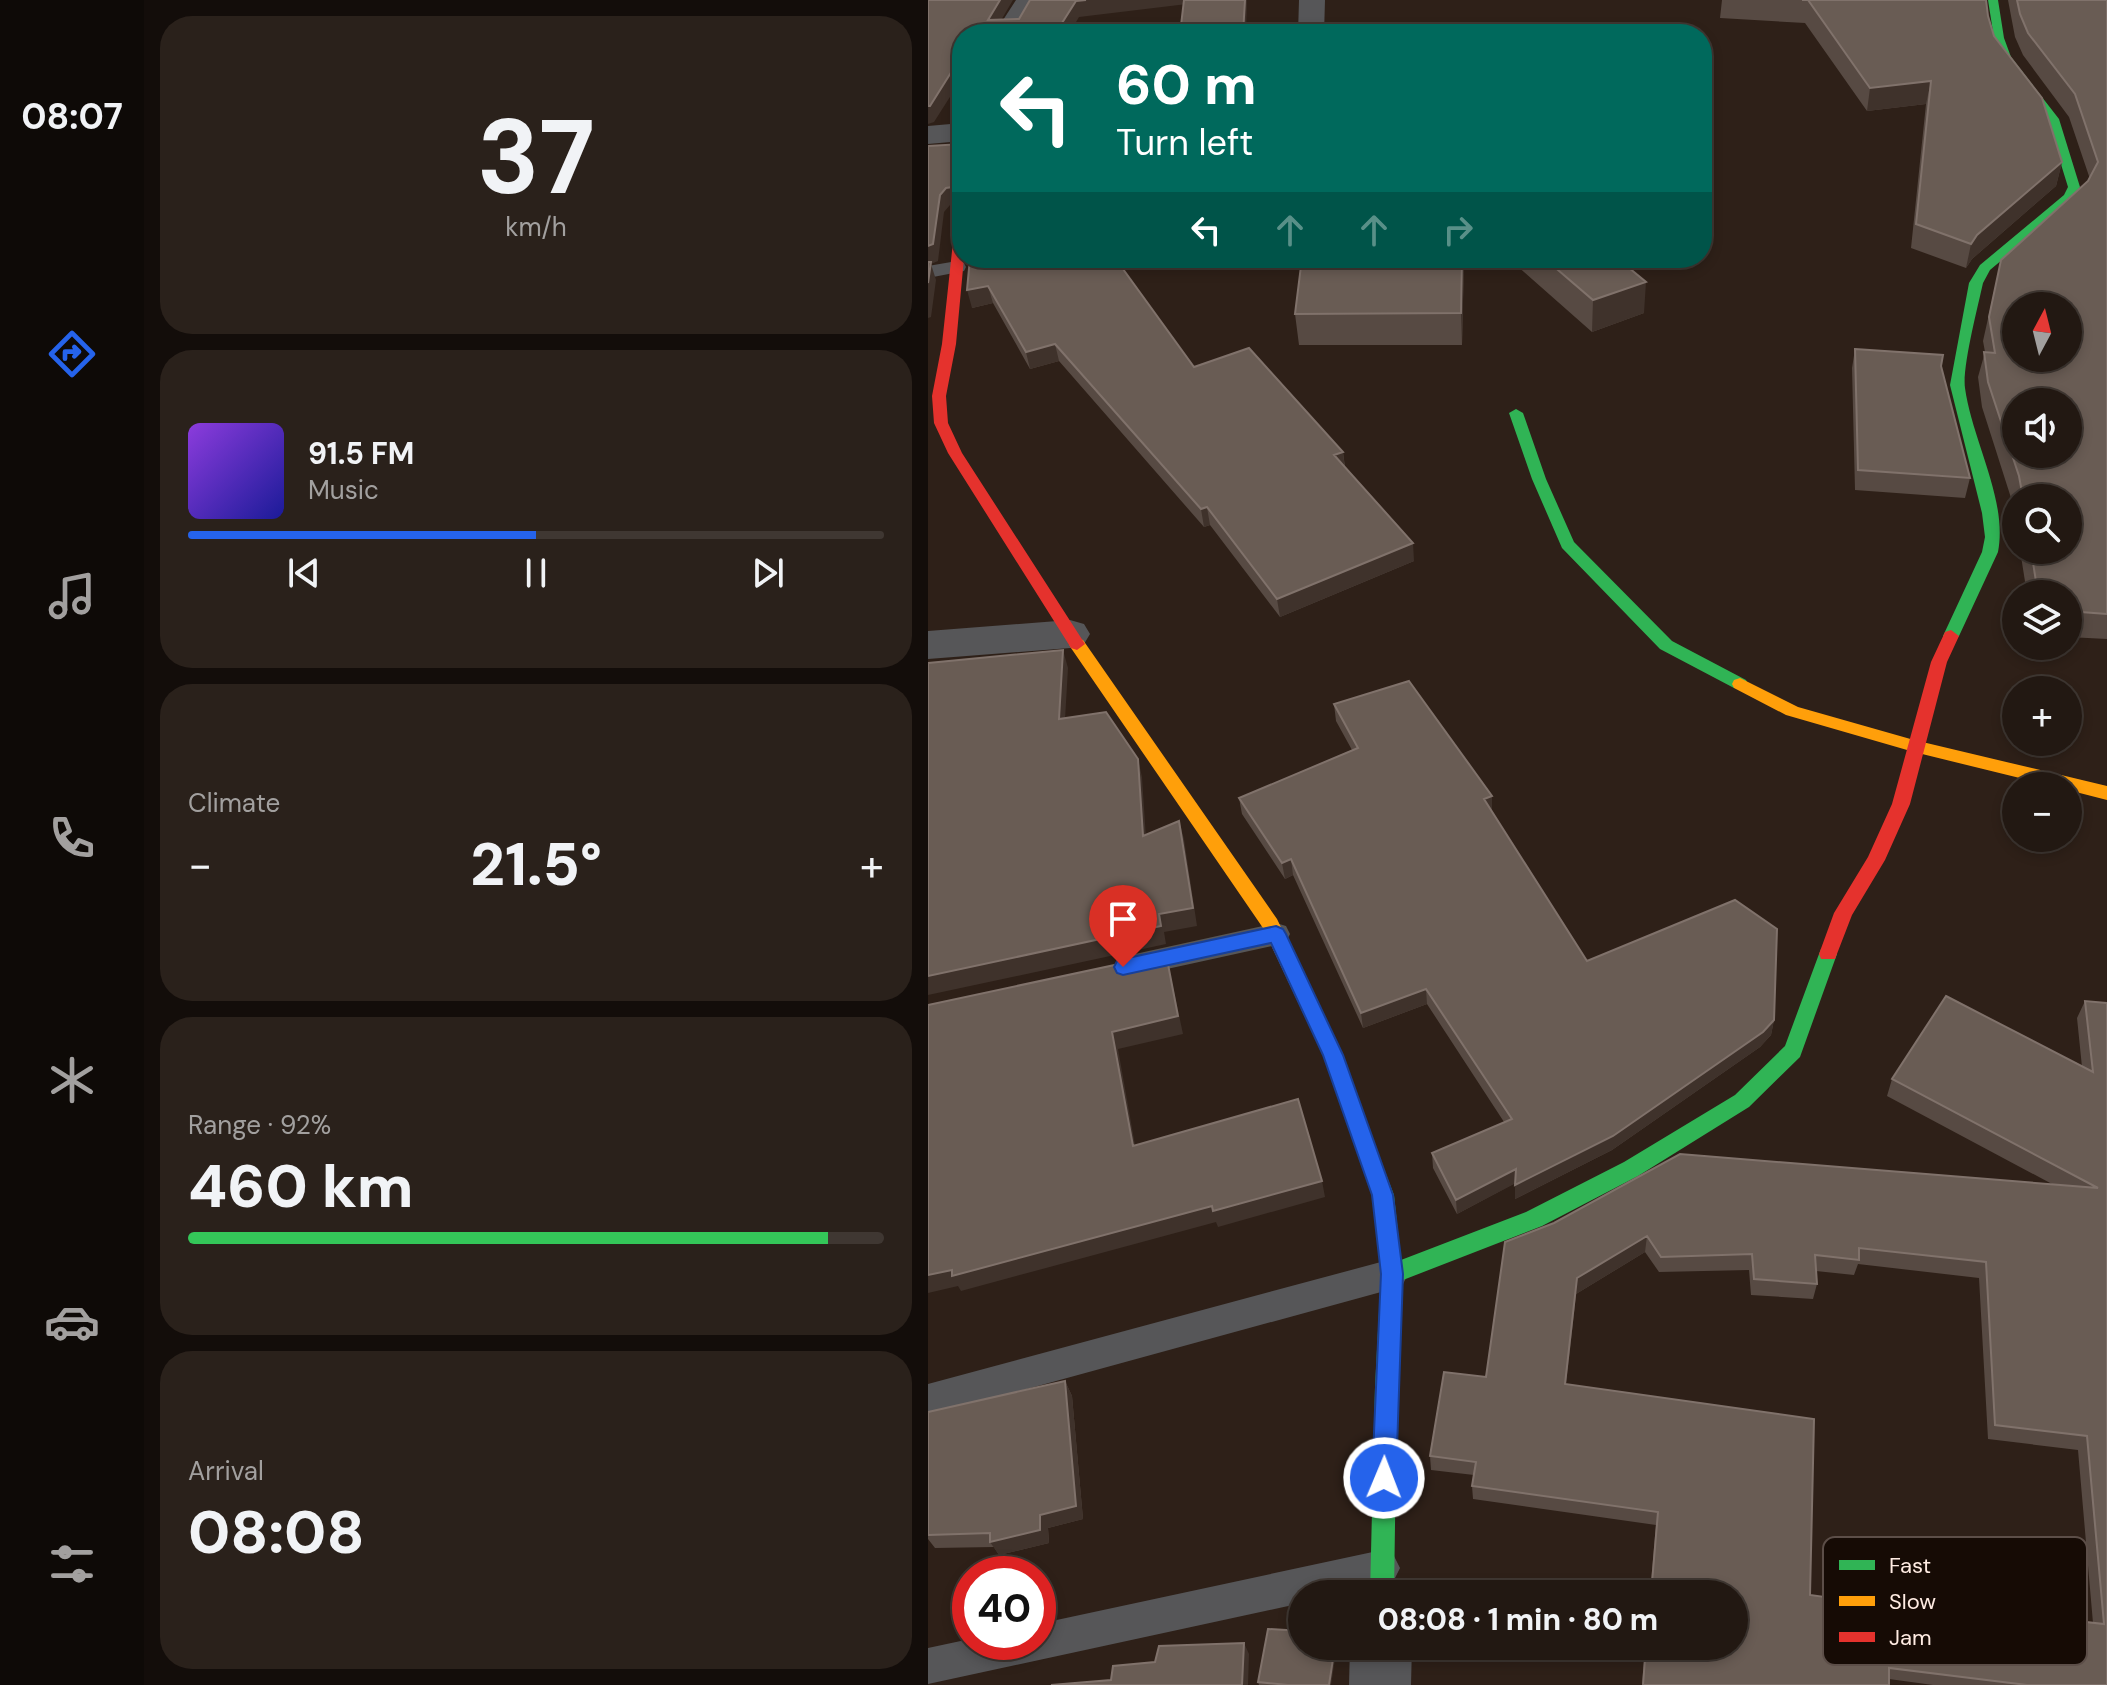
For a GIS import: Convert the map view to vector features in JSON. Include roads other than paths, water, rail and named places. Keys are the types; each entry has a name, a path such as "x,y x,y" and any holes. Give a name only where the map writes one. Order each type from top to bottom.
{"street":[{"path":"1013,24 1029,0"},
{"path":"1311,24 1312,0"},
{"path":"1392,1274 1534,1219 1631,1169 1742,1101 1793,1051 1843,913 1876,860 1901,804 1914,746 1939,662 1990,552 1993,537 1990,513 1957,385 1976,283 1985,268 2069,197 2074,187 2053,119 2006,57 1999,38 1993,0"},
{"path":"928,135 952,133"},
{"path":"957,268 939,347 941,423 955,453 1070,634 1276,934 1333,1055 1383,1195 1392,1274 1382,1580"},
{"path":"1516,413 1539,479 1567,544 1666,645 1792,711 1914,746 2107,793"},
{"path":"928,645 1070,634"},
{"path":"1380,1685 1381,1660"}],"lane":[{"path":"928,272 952,268"},
{"path":"1108,970 1276,934"},
{"path":"928,1400 1392,1274"},
{"path":"928,1666 1288,1599"}]}
